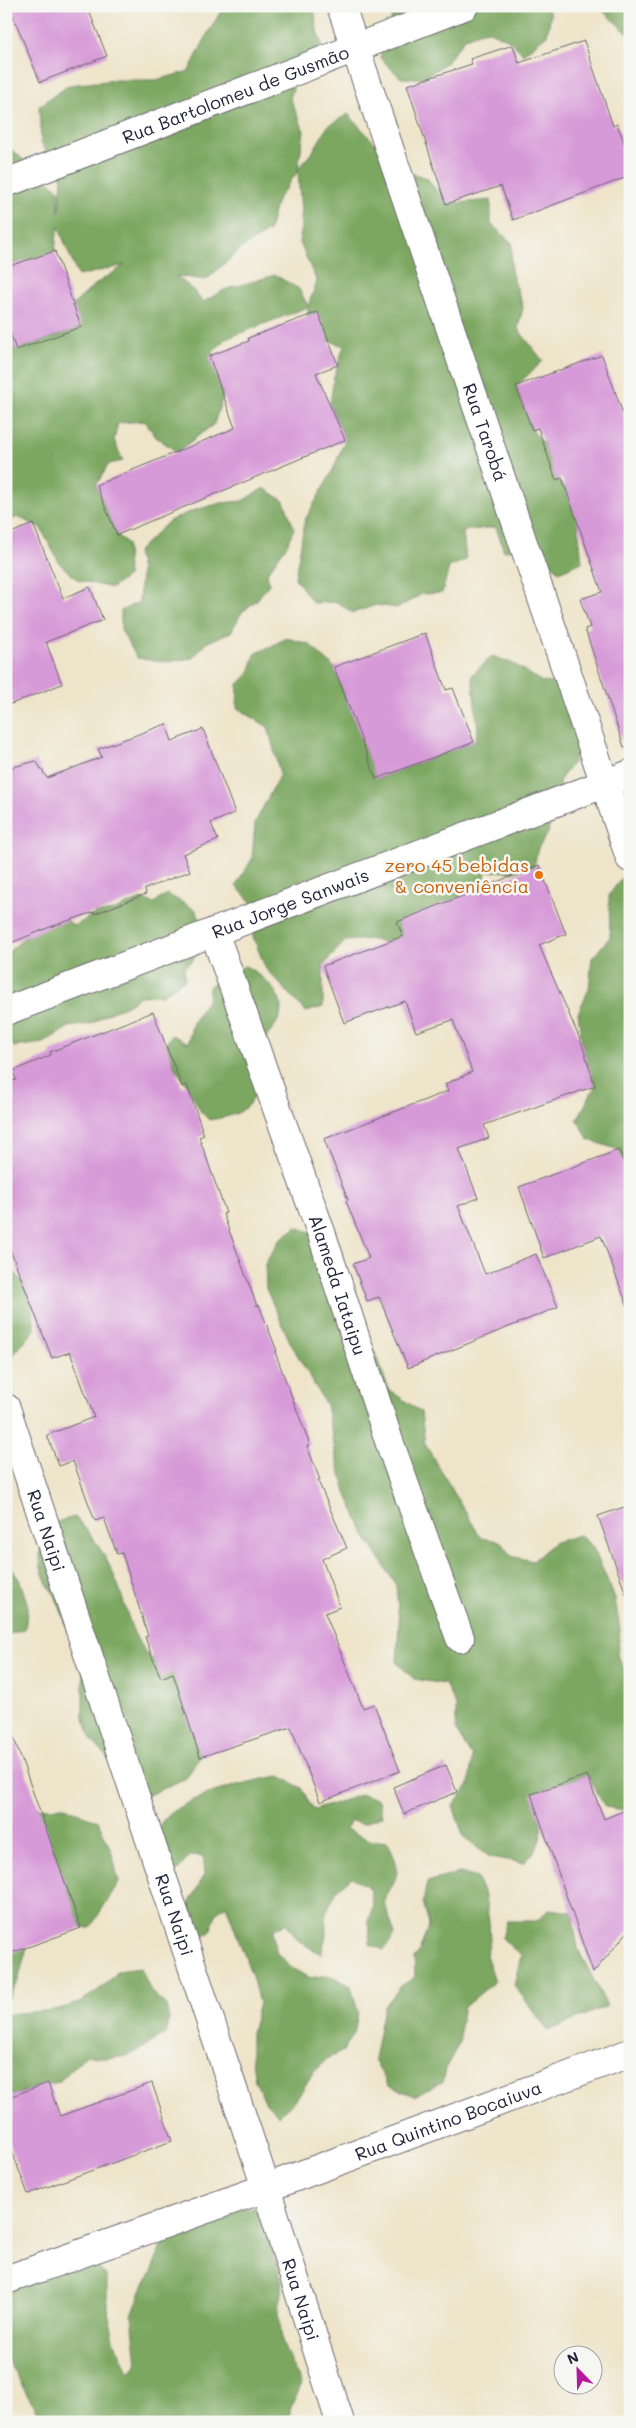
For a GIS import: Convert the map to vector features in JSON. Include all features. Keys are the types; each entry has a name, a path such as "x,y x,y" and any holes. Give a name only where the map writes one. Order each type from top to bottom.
{"street":[{"name":"Rua Tarobá","path":"341,6 618,779 630,858"},
{"name":"Rua Bartolomeu de Gusmão","path":"6,183 464,6"},
{"name":"Rua Jorge Sanwais","path":"6,1011 618,779"},
{"name":"Alameda Iataipu","path":"214,932 322,1235 389,1441 460,1638"},
{"name":"Rua Naipi","path":"6,1408 266,2188 340,2422"},
{"name":"Rua Quintino Bocaiuva","path":"6,2280 266,2188 630,2053"}],"green space":[{"path":"224,6 314,6 317,31 328,60 298,72 290,98 304,131 298,169 313,151 328,126 348,114 400,170 427,178 446,204 491,200 491,224 512,243 511,271 523,307 518,329 543,361 516,386 532,430 545,446 557,480 587,509 578,525 582,562 559,572 533,545 504,551 496,527 463,531 466,560 449,567 442,593 422,594 398,608 376,605 353,613 337,602 313,603 295,578 305,520 333,470 345,440 330,404 334,377 344,346 306,333 308,307 225,339 210,356 223,396 214,424 177,452 156,437 145,421 118,423 114,440 123,461 109,464 96,485 117,535 127,543 128,576 112,588 78,580 60,564 40,527 17,517 6,524 6,321 16,350 80,328 73,305 97,283 125,265 78,276 58,226 55,251 6,286 6,145 59,190 59,212 62,178 41,143 39,106 69,85 116,80 157,80 189,71","holes":["298,171 301,214 300,243 317,282 308,306 299,289 275,275 224,290 203,302 191,288 176,276 206,280 243,247 269,231 277,200"]},
{"path":"395,6 545,6 551,14 547,35 523,54 509,40 487,30 465,38 447,62 424,78 401,78 380,58"},
{"path":"601,6 630,6 630,32 627,33 603,11"},
{"path":"264,488 284,501 294,528 287,545 267,573 269,584 256,601 242,612 231,632 206,643 193,658 165,662 137,658 121,630 121,611 139,602 141,571 137,552 169,521 195,510 221,503 242,501"},
{"path":"287,638 309,644 334,667 377,779 474,742 478,731 472,675 492,656 514,664 542,682 555,683 567,705 580,744 573,762 559,781 562,800 551,816 548,833 538,848 534,866 514,872 486,871 482,893 397,946 371,939 345,941 323,966 323,1007 306,1012 266,969 253,937 251,902 236,886 252,859 255,823 280,774 268,727 237,708 238,684 249,673 255,654"},
{"path":"630,871 630,1178 619,1150 589,1140 577,1120 595,1086 582,1044 578,1013 589,989 592,958 610,937 609,895 626,872"},
{"path":"167,894 196,910 202,925 196,940 194,959 184,967 185,979 162,995 140,996 91,1024 69,1027 43,1043 14,1047 6,1037 6,954 24,938 61,917 75,926 94,914 113,911 141,899 154,903"},
{"path":"245,966 258,974 271,986 280,1001 280,1016 266,1039 257,1086 251,1101 238,1113 209,1120 201,1112 187,1085 176,1070 166,1043 172,1035 188,1043 193,1022 208,999 209,987 221,977"},
{"path":"297,1227 317,1235 342,1293 379,1361 388,1389 421,1412 425,1444 481,1538 500,1541 511,1556 533,1561 555,1542 579,1535 593,1547 615,1598 620,1630 617,1655 627,1674 630,1674 630,1808 624,1810 605,1807 587,1775 532,1794 541,1831 537,1846 524,1863 490,1857 464,1838 453,1806 469,1785 472,1757 456,1730 456,1706 445,1684 414,1679 397,1663 399,1622 396,1585 366,1537 347,1495 337,1460 326,1405 291,1344 266,1289 265,1264 280,1239"},
{"path":"6,1264 19,1278 28,1294 35,1330 6,1363"},
{"path":"75,1517 95,1541 110,1566 131,1625 140,1644 153,1660 159,1664 182,1670 209,1728 200,1757 186,1778 142,1798 91,1739 83,1716 83,1669 55,1595 49,1587 42,1570 40,1550 42,1541 55,1523"},
{"path":"6,1540 10,1545 10,1566 20,1581 28,1606 25,1629 6,1635"},
{"path":"280,1776 301,1788 314,1810 363,1794 379,1800 382,1816 363,1824 351,1821 346,1829 369,1840 388,1842 395,1860 397,1872 396,1878 384,1901 395,1935 384,1950 370,1944 368,1921 373,1906 370,1888 352,1877 337,1890 326,1912 326,1936 321,1954 300,1942 286,1923 273,1930 275,1951 292,1968 309,1978 329,1975 351,1986 358,2013 354,2033 343,2051 327,2059 314,2071 300,2094 279,2116 266,2103 255,2081 251,2054 251,2033 259,2003 252,1976 226,1905 217,1912 210,1932 192,1943 183,1915 205,1874 203,1856 191,1855 176,1872 166,1866 155,1845 161,1823 169,1814 182,1806 198,1798 234,1786"},
{"path":"65,1807 98,1821 112,1853 119,1882 90,1928 81,1928 64,1918 30,1936 18,1981 6,2001 6,1819 39,1808"},
{"path":"460,1873 477,1878 485,1897 490,1941 486,1955 495,1981 464,2007 460,2025 460,2042 445,2069 442,2083 414,2096 388,2085 374,2059 384,2007 401,1986 415,1977 414,1957 419,1952 429,1925 423,1902 427,1882"},
{"path":"549,1909 572,1912 578,1949 607,2006 548,2031 514,1985 521,1956 502,1938 507,1921 537,1921"},
{"path":"141,1968 151,1992 166,2005 169,2019 167,2032 147,2046 129,2055 110,2058 86,2055 59,2082 36,2087 6,2098 6,2015 55,2010 66,2007 94,1993 118,1971"},
{"path":"260,2208 282,2282 279,2312 282,2341 293,2368 302,2383 289,2414 275,2422 43,2422 6,2358 6,2286 90,2258 107,2278 107,2308 114,2339 128,2372 137,2365 132,2315 141,2291 153,2270 164,2238 216,2209"}],"building":[{"path":"9,6 87,6 107,56 40,82"},
{"path":"584,41 613,126 617,124 630,158 630,176 513,220 501,186 446,204 407,85 472,64 470,59 513,45 519,63"},
{"path":"55,251 81,327 16,350 6,321 6,267"},
{"path":"318,312 338,365 316,373 345,440 117,535 96,485 235,428 209,356 249,341 248,338"},
{"path":"602,355 630,433 630,746 624,747 585,629 590,627 580,599 602,592 562,478 556,480 538,428 532,430 516,386"},
{"path":"33,524 63,598 90,587 103,620 46,642 62,684 6,706 6,535"},
{"path":"425,633 446,690 453,688 474,742 376,779 334,667"},
{"path":"166,724 172,741 203,729 235,813 211,823 218,840 183,854 190,871 145,889 146,894 94,914 94,912 50,927 6,945 6,769 36,761 47,778 102,757 98,749"},
{"path":"539,865 566,934 539,945 582,1044 595,1086 484,1125 489,1138 459,1149 478,1198 458,1206 485,1274 536,1254 558,1307 408,1368 379,1297 367,1301 353,1264 369,1258 324,1139 448,1091 445,1084 472,1072 453,1020 416,1032 405,1001 344,1023 323,966 403,936 397,922"},
{"path":"153,1012 182,1087 187,1085 204,1135 199,1137 226,1213 223,1214 257,1306 259,1305 277,1351 275,1352 310,1445 307,1446 320,1480 318,1481 347,1548 322,1559 340,1607 325,1613 363,1708 374,1704 400,1771 320,1802 291,1727 200,1757 173,1673 161,1678 154,1662 145,1637 148,1636 122,1553 117,1554 104,1518 95,1521 73,1461 59,1466 47,1435 94,1417 70,1352 52,1358 6,1239 6,1083 16,1080 13,1071 51,1055 50,1052"},
{"path":"619,1150 630,1178 630,1304 627,1305 601,1236 544,1258 519,1187"},
{"path":"630,1505 630,1593 626,1594 598,1516"},
{"path":"10,1727 81,1928 6,1955 6,1728"},
{"path":"446,1765 457,1792 404,1814 393,1787"},
{"path":"587,1775 604,1819 630,1808 630,1929 593,1973 531,1794"},
{"path":"48,2083 60,2116 152,2083 172,2141 28,2194 6,2136 6,2098"}],"place":[{"name":"zero 45 bebidas & conveniência","path":"539,875"}]}
